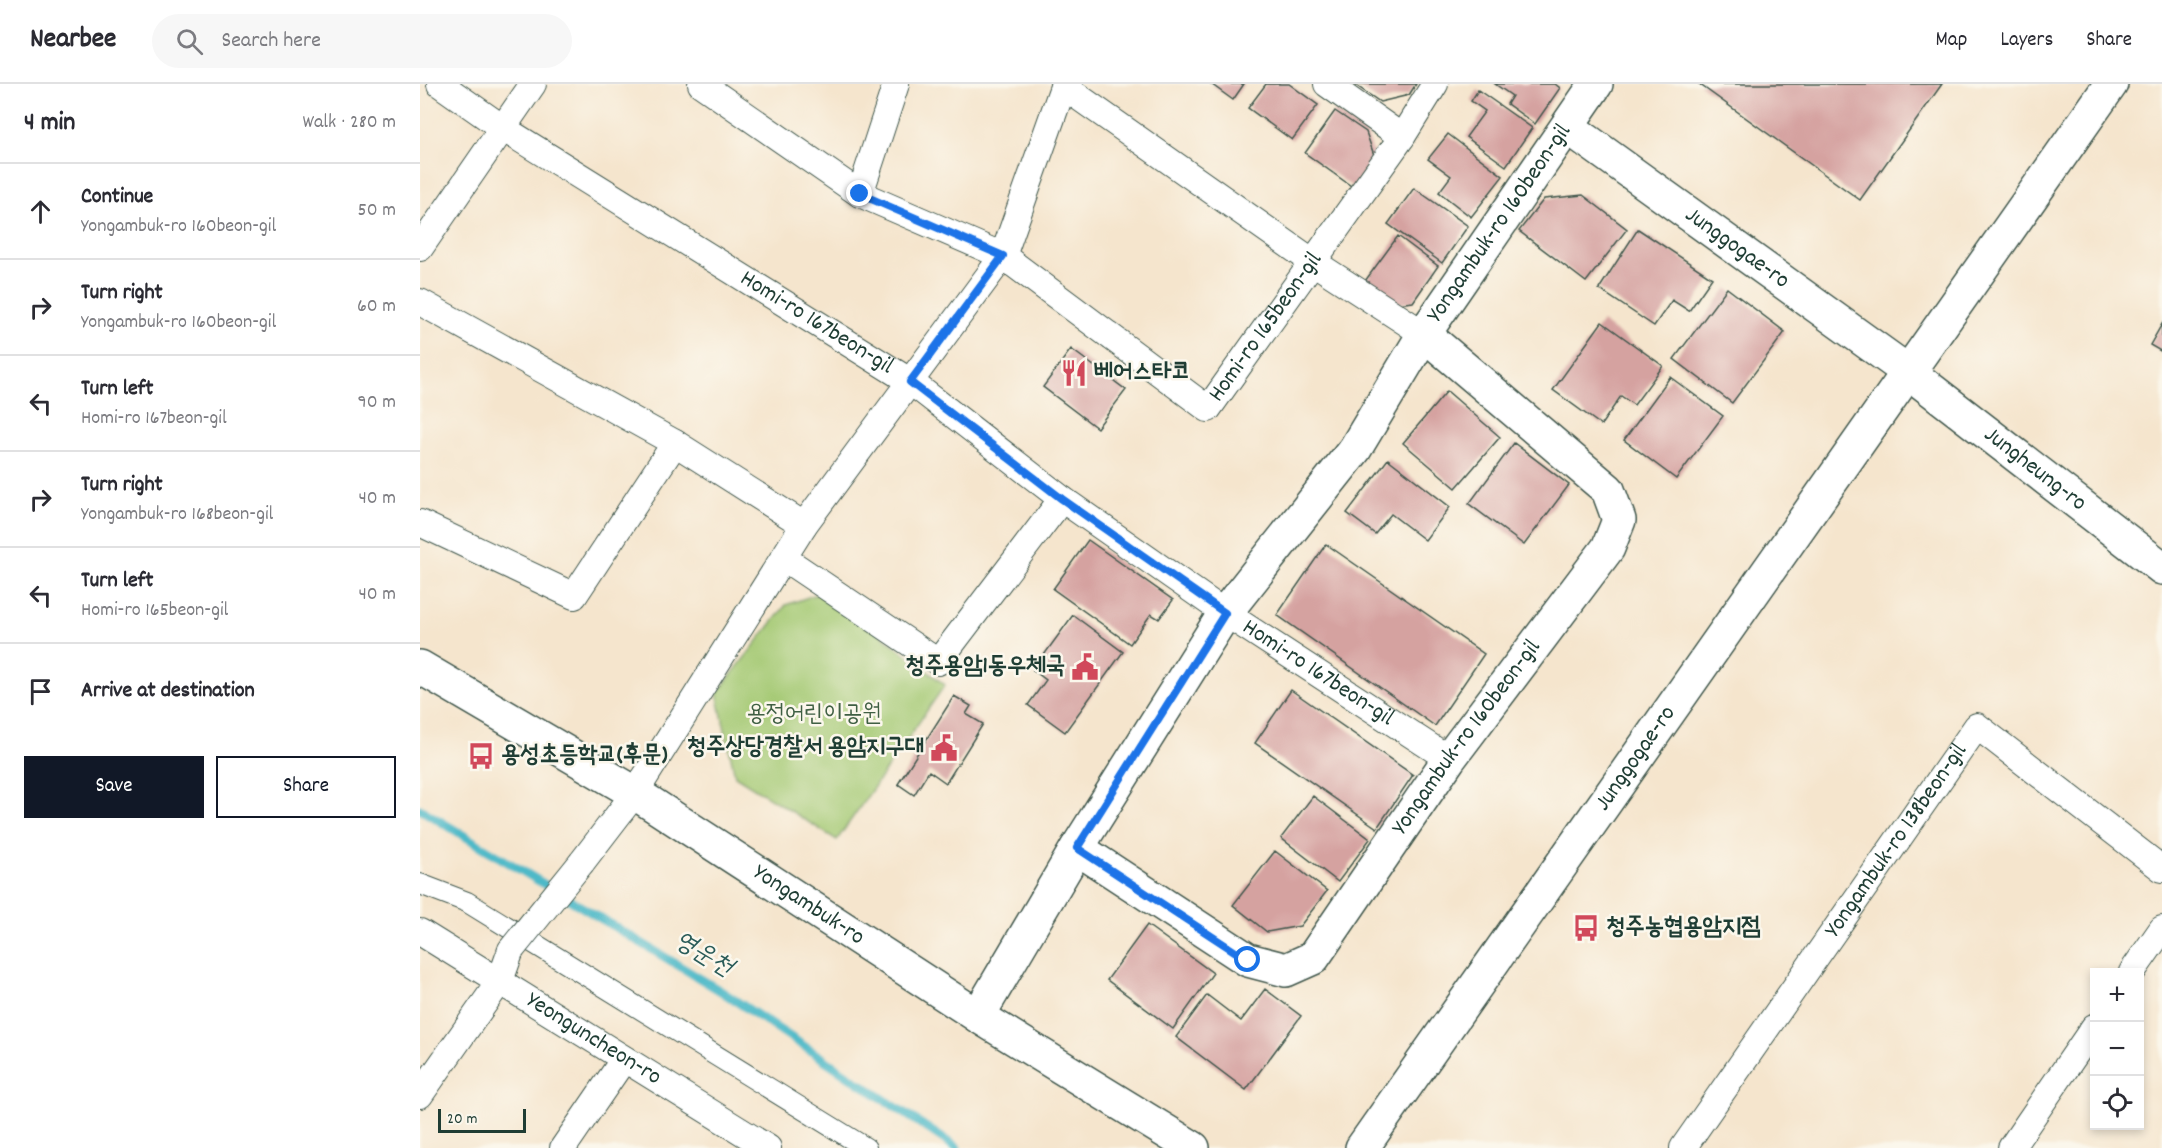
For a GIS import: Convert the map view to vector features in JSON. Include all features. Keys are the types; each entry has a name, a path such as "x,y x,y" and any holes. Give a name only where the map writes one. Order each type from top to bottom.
{"street":[{"name":"Homi-ro 167beon-gil","path":"440,84 504,129 910,382 1062,499 1225,613 1449,759"},
{"path":"420,248 533,84"},
{"name":"Homi-ro 165beon-gil","path":"701,84 732,94 860,194 1003,256 1208,409 1402,136 1435,84"},
{"path":"860,194 896,84"},
{"path":"1327,84 1402,136"},
{"name":"Yongambuk-ro 160beon-gil","path":"978,1016 1077,848 1225,613 1355,449 1424,334 1596,84"},
{"name":"Junggogae-ro","path":"1362,1148 2110,84"},
{"path":"420,1095 500,981 511,950 635,793 785,559 804,525 1003,256 1064,85 1313,262 1424,334"},
{"name":"Junggogae-ro","path":"1568,127 1907,370"},
{"path":"420,302 675,443 804,525"},
{"name":"Yongambuk-ro 160beon-gil","path":"1077,848 1248,960 1286,970 1313,958 1449,759 1608,548 1619,520 1608,490 1424,334"},
{"name":"Jungheung-ro","path":"1907,370 2162,568"},
{"path":"420,524 574,596 675,443"},
{"path":"785,559 938,662 1062,499"},
{"name":"Yongambuk-ro","path":"420,667 635,793 978,1016 1193,1148"},
{"name":"Yongambuk-ro 138beon-gil","path":"1683,1148 1977,726 2162,869"},
{"path":"420,884 467,902 866,1148"},
{"path":"2135,968 2162,928"},
{"name":"Yeonguncheon-ro","path":"420,932 768,1148"},
{"path":"2011,1148 2090,1033"},
{"path":"562,1148 624,1059"}],"green space":[{"name":"용정어린이공원","path":"825,591 945,685 837,840 735,776 717,693 786,605"}],"building":[{"path":"1211,84 1244,84 1233,100"},
{"path":"1266,84 1289,84 1318,105 1292,140 1248,108"},
{"path":"1354,84 1416,84 1409,95 1380,102"},
{"path":"1495,84 1555,84 1560,88 1535,124 1507,104 1512,96"},
{"path":"1699,84 1942,84 1860,200"},
{"path":"1478,90 1532,128 1506,166 1466,137 1485,111 1471,101"},
{"path":"1335,111 1366,132 1375,158 1354,188 1305,153"},
{"path":"1448,134 1503,176 1471,217 1439,192 1451,176 1428,159"},
{"path":"1414,188 1468,226 1442,263 1388,224"},
{"path":"1583,195 1627,229 1586,282 1519,231 1544,199"},
{"path":"1638,229 1712,278 1689,311 1672,300 1654,326 1599,289"},
{"path":"1398,236 1438,266 1413,302 1397,304 1365,281"},
{"path":"1727,288 1785,332 1732,403 1674,359"},
{"path":"1602,322 1663,366 1634,405 1621,396 1601,425 1553,390"},
{"path":"2162,324 2162,352 2150,345"},
{"path":"1071,349 1126,390 1097,428 1043,387"},
{"path":"1670,377 1723,416 1676,479 1624,440"},
{"path":"1447,391 1500,437 1456,488 1403,443"},
{"path":"1514,443 1569,485 1524,545 1469,504"},
{"path":"1388,459 1450,507 1425,540 1391,514 1375,534 1347,513"},
{"path":"1088,540 1173,600 1159,619 1151,614 1130,644 1053,589"},
{"path":"1326,544 1484,654 1435,726 1277,615"},
{"path":"1073,615 1123,652 1065,732 1028,705 1046,680 1033,670"},
{"path":"1291,690 1413,775 1377,828 1255,743"},
{"name":"청주상당경찰서 용암지구대","path":"954,696 971,706 966,714 983,724 946,783 929,771 914,795 898,784"},
{"path":"1313,796 1370,839 1338,882 1281,838"},
{"path":"1275,851 1327,891 1300,926 1267,932 1233,905"},
{"path":"1147,925 1213,973 1173,1029 1107,980"},
{"path":"1265,989 1301,1016 1246,1090 1176,1037 1207,995 1241,1021"}],"waterway":[{"name":"영운천","path":"420,809 724,993 957,1148"}],"place":[{"name":"베어스타코","path":"1074,373"},
{"name":"청주용암1동우체국","path":"1085,667"},
{"name":"청주상당경찰서 용암지구대","path":"944,748"},
{"name":"용성초등학교(후문)","path":"481,756"},
{"name":"청주농협용암지점","path":"1586,928"}],"route":[{"path":"860,194 1003,256 910,382 1062,499 1225,613 1077,848 1248,960"}]}
